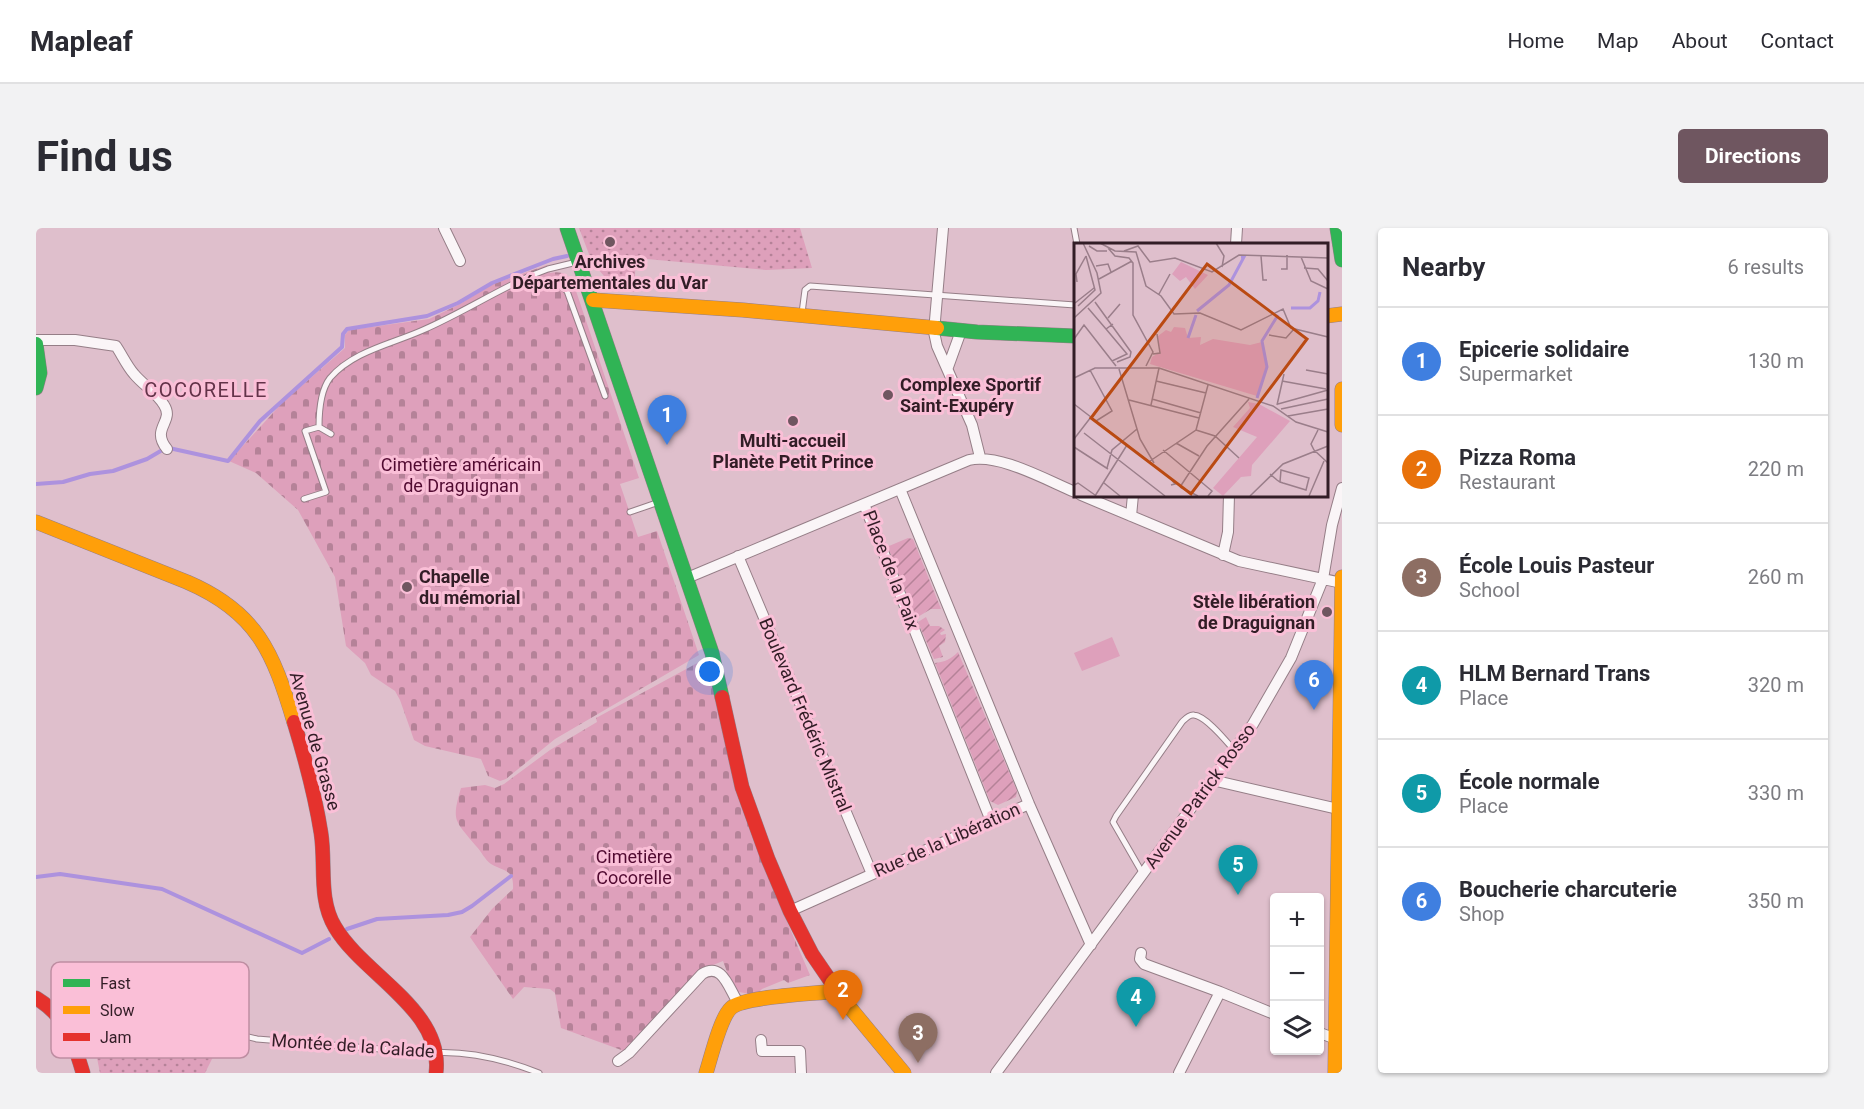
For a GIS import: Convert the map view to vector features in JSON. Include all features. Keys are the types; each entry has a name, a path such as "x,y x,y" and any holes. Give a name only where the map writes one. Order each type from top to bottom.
{"street":[{"path":"444,228 460,261"},
{"path":"567,228 712,653 742,787 768,859 812,954 836,991 904,1073"},
{"path":"943,228 933,327 938,346 972,425 980,457 997,460 1074,492"},
{"path":"1236,243 1237,228"},
{"path":"1337,228 1342,260"},
{"path":"593,300 743,309 961,331 1074,336"},
{"path":"1327,316 1342,314"},
{"path":"948,367 961,331"},
{"path":"36,340 75,340 116,346 133,373 164,405 166,421 160,434 165,447"},
{"path":"36,344 40,373 36,388"},
{"path":"1342,389 1342,425"},
{"name":"Place de la Paix","path":"980,457 864,504 991,820"},
{"name":"Avenue Patrick Rosso","path":"996,1073 1253,724 1291,658 1323,579 1332,525 1342,488"},
{"path":"900,489 1029,804"},
{"path":"1083,496 1239,561 1342,583"},
{"path":"1131,516 1133,496"},
{"path":"1223,555 1228,532 1228,496"},
{"path":"687,578 864,504"},
{"name":"Avenue de Grasse","path":"36,522 189,583 224,600 249,622 262,642 289,702 314,791 322,846 325,900 329,915 335,928 347,943 417,1016 429,1032 436,1073"},
{"name":"Boulevard Frédéric Mistral","path":"738,556 872,874"},
{"path":"1335,1073 1341,810 1342,577"},
{"path":"1212,780 1341,810"},
{"name":"Rue de la Libération","path":"790,910 1029,804 1091,945"},
{"path":"1142,953 1140,959 1144,964 1270,1012"},
{"path":"618,1061 629,1053 702,974 708,971 713,970 723,975 744,1002"},
{"path":"706,1073 730,1009 744,1002 836,991"},
{"path":"1179,1073 1220,992"},
{"path":"36,998 51,1008"},
{"path":"1324,1034 1336,1039"},
{"path":"761,1040 762,1051 800,1051 801,1073"},
{"path":"78,1058 83,1073"}],"lane":[{"path":"1074,228 1077,243"},
{"path":"319,427 323,394 330,379 350,362 383,344 422,331 511,285 548,269 579,261"},
{"path":"511,285 558,284 563,286 579,319 605,396"},
{"path":"801,315 805,290 810,286 1074,305"},
{"path":"304,499 326,492 305,431 319,427 331,434"},
{"path":"630,512 661,501"},
{"path":"1143,873 1113,822 1182,722 1189,716 1195,715 1202,718 1220,733 1234,750"},
{"name":"Montée de la Calade","path":"249,1037 453,1052 502,1061 539,1073"}],"green space":[{"path":"579,228 800,228 812,268 766,270 636,258 634,292 616,290 592,262"},
{"name":"Cimetière américain de Draguignan","path":"547,265 550,273 563,273 573,282 639,478 620,484 638,537 657,531 699,655 555,739 506,779 500,781 488,776 481,759 425,746 414,740 395,691 371,675 365,663 346,646 335,577 298,510 256,473 229,461 282,403 345,348 345,335 349,330 429,319 493,284"},
{"path":"908,538 913,539 941,609 931,609 916,618 889,550 889,546"},
{"path":"926,617 930,626 939,626 945,630 940,633 941,635 946,634 945,642 939,646 943,657 934,659 918,622"},
{"path":"1112,637 1120,656 1082,671 1074,653"},
{"path":"958,652 1017,791 1016,797 998,805 990,801 935,663 948,660"},
{"name":"Cimetière Cocorelle","path":"701,661 706,675 712,679 772,887 810,975 788,983 784,980 762,989 760,996 734,991 723,961 701,970 624,1051 561,1028 555,993 550,989 524,987 513,999 470,937 492,909 513,889 513,883 510,874 489,862 463,831 457,820 456,808 461,788 485,785 495,788 504,784 550,750 597,722 596,718"},
{"path":"97,1058 212,1058 205,1073 100,1073"}],"waterway":[{"path":"36,484 63,482 90,474 113,471 147,459 169,448 228,461 260,421 342,347 343,334 347,329 427,316 458,303 492,283 553,259 567,256"},
{"path":"36,877 60,874 162,889 302,953 329,939"},
{"path":"347,929 377,919 448,915 462,912 511,876"}],"traffic: fast":[{"path":"567,228 712,653 722,697"},
{"path":"1337,228 1342,260"},
{"path":"937,328 1074,336"},
{"path":"36,344 40,373 36,388"}],"traffic: slow":[{"path":"593,300 743,310 937,328"},
{"path":"1327,316 1342,314"},
{"path":"1342,389 1342,425"},
{"path":"36,522 187,582 230,607 259,637 278,675 294,722"},
{"path":"1335,1073 1342,577"},
{"path":"706,1073 720,1029 731,1008 738,1004 765,998 836,991"},
{"path":"842,998 904,1073"}],"traffic: jam":[{"path":"722,697 742,787 768,859 790,911 812,954 842,998"},
{"path":"294,722 319,819 324,893 330,916 348,944 399,994 428,1030 435,1051 436,1073"},
{"path":"36,998 51,1009"},
{"path":"78,1058 83,1073"}],"place":[{"name":"Archives Départementales du Var","path":"610,242"},
{"name":"Complexe Sportif Saint-Exupéry","path":"888,395"},
{"name":"Multi-accueil Planète Petit Prince","path":"793,421"},
{"name":"Epicerie solidaire","path":"667,445"},
{"name":"Chapelle du mémorial","path":"407,587"},
{"name":"Stèle libération de Draguignan","path":"1327,612"},
{"name":"Boucherie charcuterie","path":"1314,710"},
{"name":"École normale","path":"1238,895"},
{"name":"Pizza Roma","path":"843,1020"},
{"name":"HLM Bernard Trans","path":"1136,1027"},
{"name":"École Louis Pasteur","path":"918,1063"}],"district":[{"name":"COCORELLE","path":"206,390"}]}
